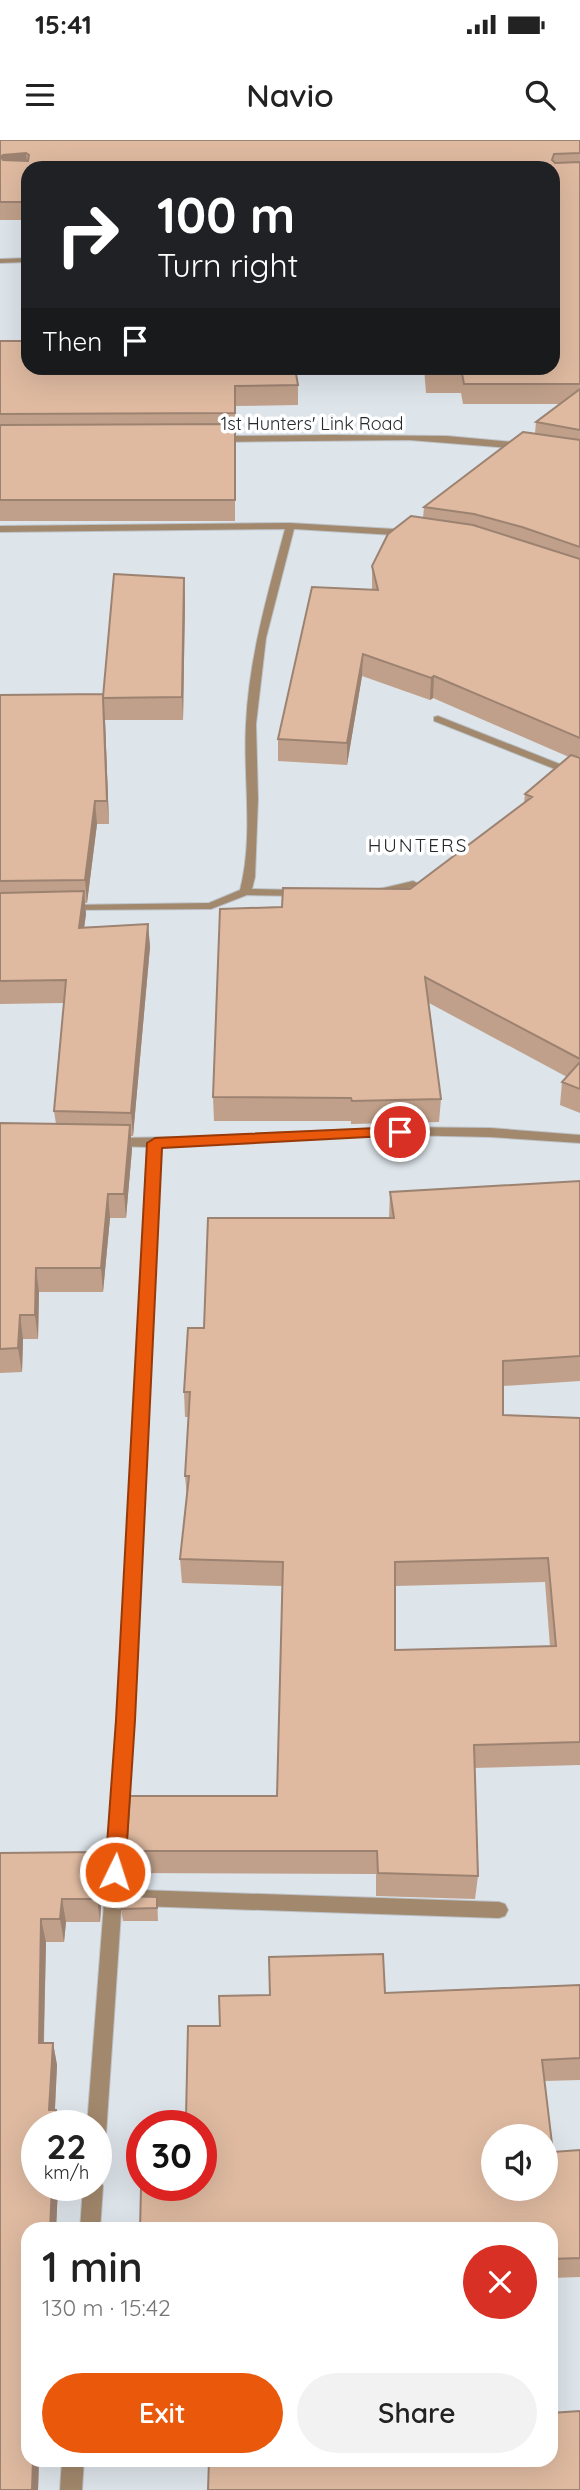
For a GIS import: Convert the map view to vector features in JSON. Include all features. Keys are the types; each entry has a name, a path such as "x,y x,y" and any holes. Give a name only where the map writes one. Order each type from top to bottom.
{"street":[{"path":"0,261 21,260"},
{"name":"1st Hunters' Link Road","path":"203,439 423,438 488,441 535,448"},
{"path":"0,528 290,526 386,529 422,534"},
{"path":"245,892 249,877 253,799 251,724 261,638 290,526"},
{"path":"438,719 580,776"},
{"path":"366,894 413,884"},
{"path":"53,909 211,906 245,892 312,893"},
{"path":"103,1142 155,1143 400,1132 528,1134 580,1139"},
{"path":"98,2110 126,1720 155,1143"},
{"path":"113,1898 499,1910"},
{"path":"90,2222 92,2201"},
{"path":"71,2490 73,2467"}],"building":[{"path":"0,140 580,140 580,153 554,154 553,161 28,161 21,161 21,202 0,202","holes":["3,155 29,155 28,161 3,160"]},
{"path":"580,162 580,384 464,384 462,375 560,375 560,163"},
{"path":"0,341 21,341 21,375 296,375 298,385 235,386 235,413 0,414"},
{"path":"580,389 580,430 536,422"},
{"path":"235,424 235,500 0,500 0,425"},
{"path":"523,432 580,440 580,547 474,514 424,507"},
{"path":"411,516 473,525 580,559 580,738 434,676 431,678 363,654 347,743 278,739 312,587 378,590 372,566 388,534"},
{"path":"114,574 184,578 182,697 103,698 107,801 95,801 85,880 0,881 0,695 103,694 103,697"},
{"path":"571,755 580,758 580,1059 425,977 441,1099 352,1101 351,1098 213,1097 220,909 282,907 283,888 410,889 532,797 525,794"},
{"path":"84,891 79,928 148,924 131,1113 54,1111 66,980 0,981 0,893"},
{"path":"580,1062 580,1089 562,1082"},
{"path":"0,1123 130,1125 124,1194 108,1194 101,1268 36,1268 35,1315 20,1315 18,1348 0,1349"},
{"path":"580,1181 580,1356 503,1361 503,1415 580,1418 580,1742 474,1745 478,1876 378,1873 377,1851 126,1851 130,1796 277,1796 283,1562 180,1559 189,1476 185,1476 190,1392 184,1392 188,1328 204,1328 208,1218 394,1218 390,1192","holes":["548,1558 556,1646 395,1650 395,1562"]},
{"path":"100,1852 97,1899 62,1899 60,1919 41,1919 39,2043 53,2043 49,2110 21,2110 21,2201 51,2201 50,2222 21,2222 21,2467 33,2467 32,2490 0,2490 0,1853"},
{"path":"122,1896 157,1897 157,1908 121,1909"},
{"path":"383,1954 385,1993 580,1985 580,2058 542,2060 550,2124 481,2124 481,2201 558,2201 558,2152 580,2150 580,2258 558,2259 558,2222 140,2222 141,2201 217,2201 217,2110 186,2110 188,2026 220,2026 219,1996 270,1995 269,1957"},
{"path":"580,2411 580,2490 208,2490 209,2467 558,2467 558,2413"}],"district":[{"name":"HUNTERS","path":"418,845"}],"route":[{"path":"115,1872 126,1720 141,1376 155,1143 400,1132"}]}
